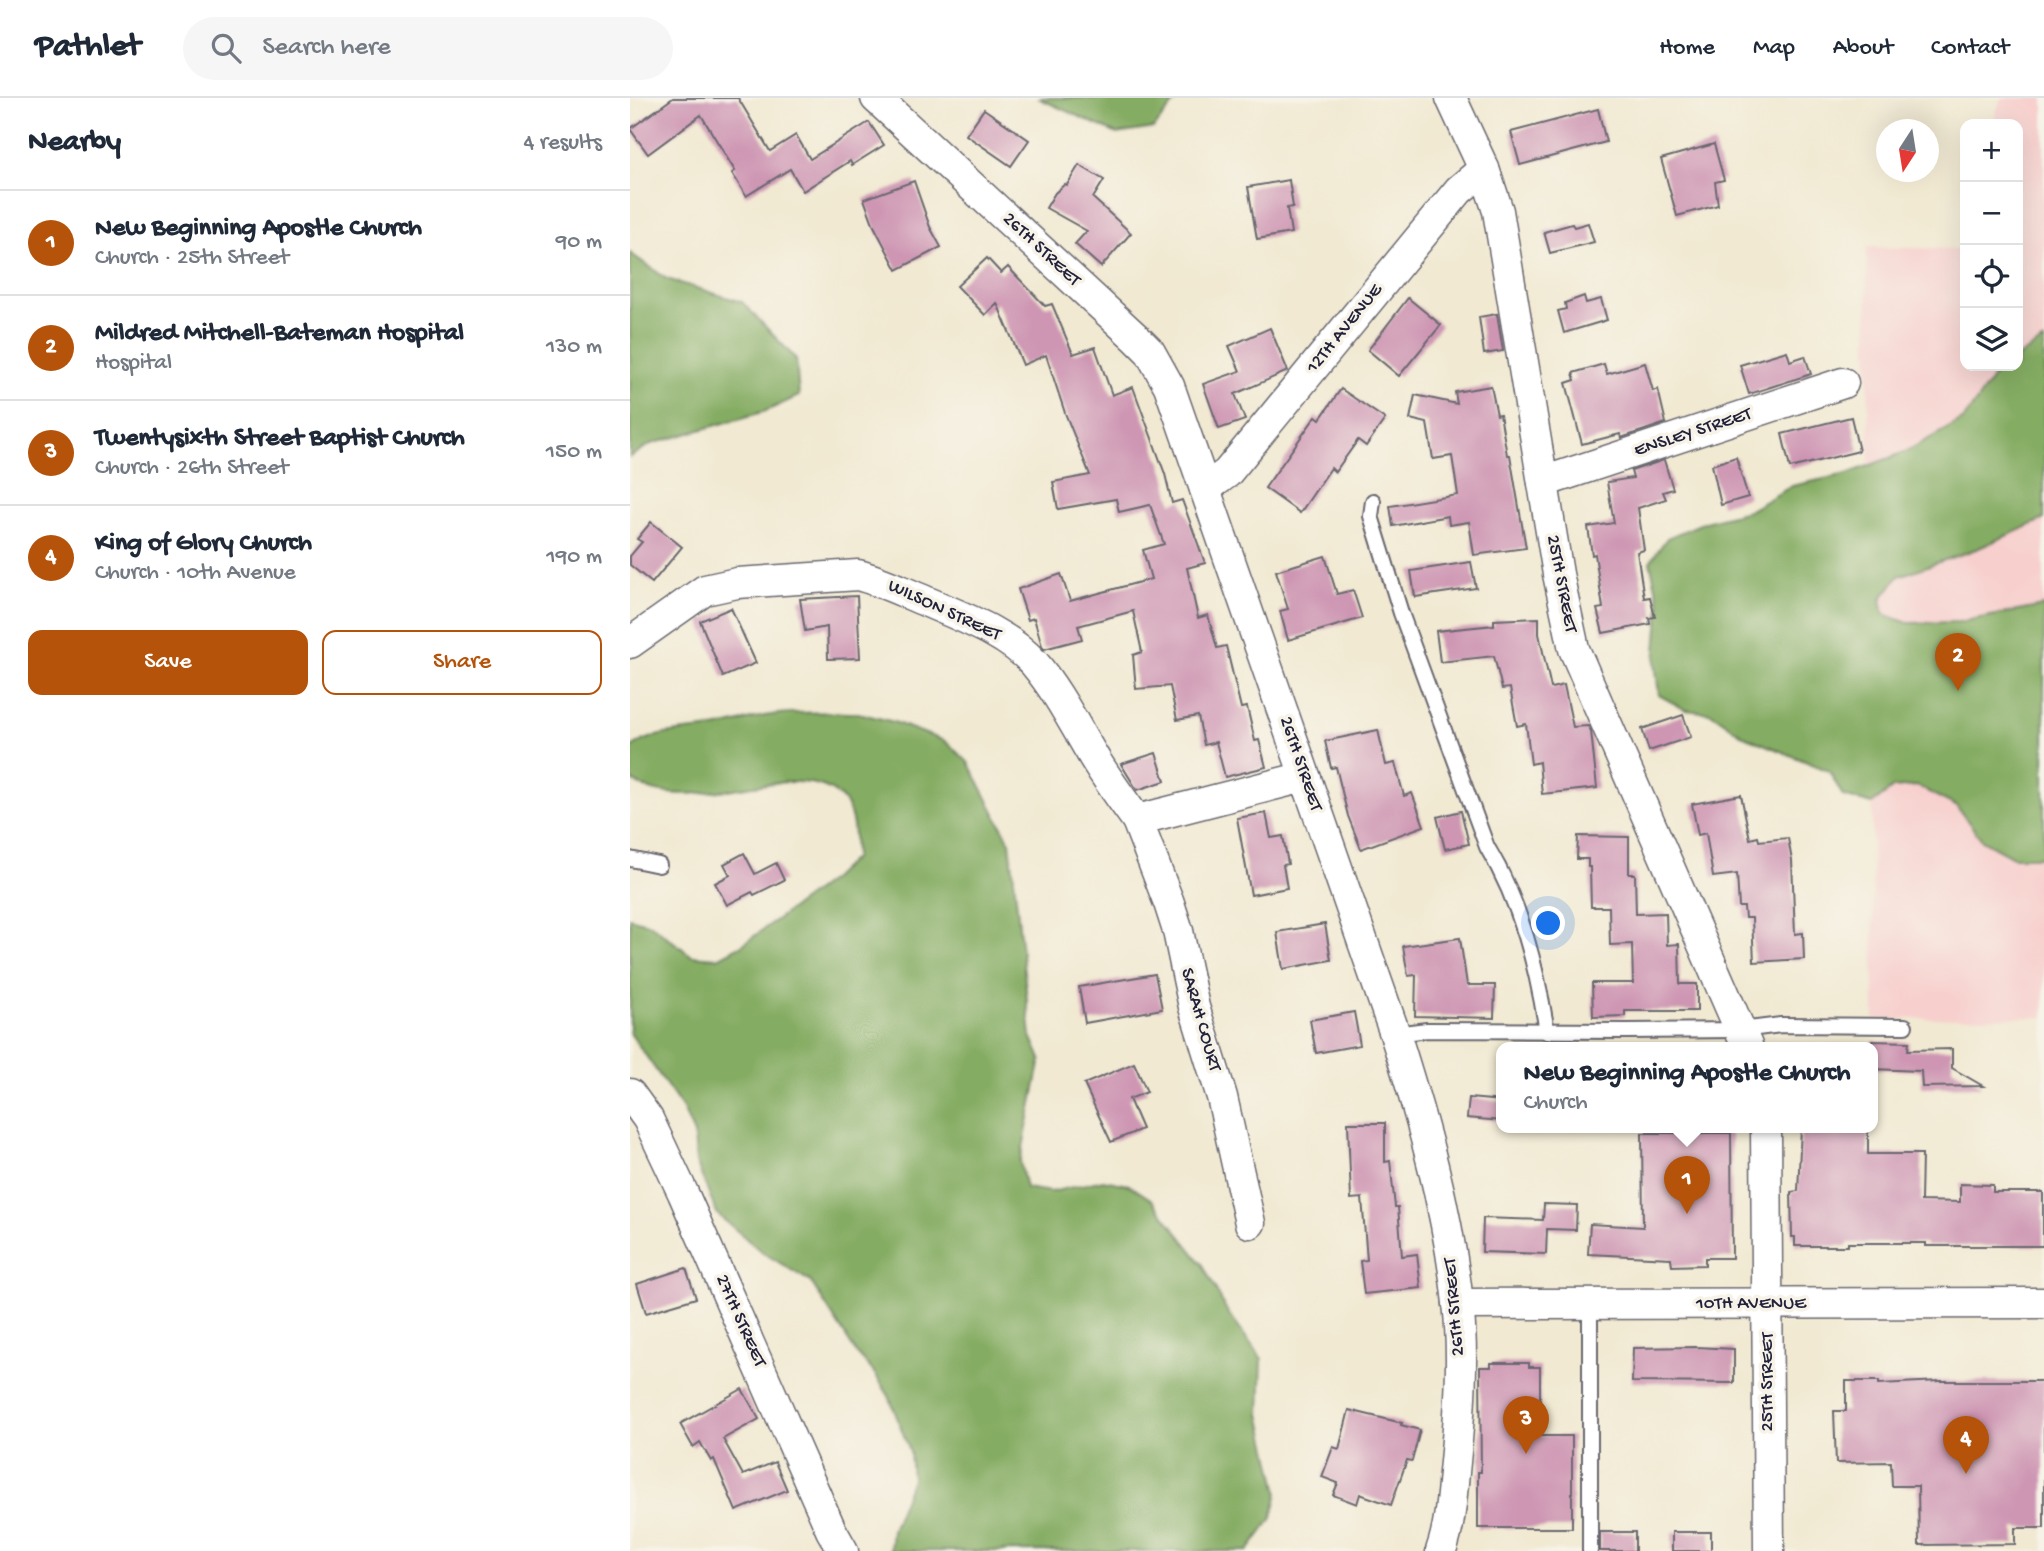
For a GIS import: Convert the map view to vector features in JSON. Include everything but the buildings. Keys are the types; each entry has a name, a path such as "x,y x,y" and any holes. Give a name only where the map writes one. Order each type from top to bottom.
{"street":[{"name":"26TH STREET","path":"876,98 1150,352 1169,386 1395,1034 1432,1162 1458,1304 1461,1357 1459,1417 1447,1530 1441,1551"},
{"name":"25TH STREET","path":"1451,98 1484,169 1498,211 1566,622 1574,649 1744,1039"},
{"name":"12TH AVENUE","path":"1205,489 1227,472 1459,190 1484,169"},
{"name":"ENSLEY STREET","path":"1543,482 1843,383"},
{"name":"WILSON STREET","path":"630,643 690,599 705,590 720,586 839,575 858,575 874,579 988,629 1033,662 1050,683 1091,754 1137,820"},
{"path":"1137,820 1304,777"},
{"name":"SARAH COURT","path":"1137,820 1170,903 1178,931 1194,1007 1222,1097 1250,1223"},
{"name":"27TH STREET","path":"630,1094 648,1119 683,1193 831,1530 843,1551"},
{"name":"25TH STREET","path":"1766,1133 1769,1551"},
{"name":"10TH AVENUE","path":"1458,1304 2044,1303"}],"lane":[{"path":"1373,501 1371,516 1401,613 1482,835 1517,907 1542,1000 1547,1032"},
{"path":"630,859 659,865"},
{"path":"1395,1034 1427,1030 1744,1039 1780,1025 1905,1026"},
{"path":"1590,1304 1590,1551"}],"shaded area":[{"path":"2001,98 2044,98 2044,1017 1874,1019 1867,247 1960,249 1960,371 2023,371 2023,119 1994,119"}],"green space":[{"path":"1038,98 1178,98 1154,128 1117,134"},
{"path":"630,253 667,279 742,302 796,359 799,396 766,411 651,444 630,457"},
{"path":"2044,340 2044,519 1979,548 1899,576 1881,599 1884,614 1908,623 1959,622 2044,606 2044,857 2013,857 1982,840 1956,806 1917,786 1893,788 1872,804 1843,796 1829,771 1744,736 1711,713 1686,710 1659,695 1655,662 1660,605 1650,562 1667,538 1705,522 1748,511 1792,486 1847,474 1905,452 1964,419 1998,371 2023,371 2023,354"},
{"path":"858,713 894,722 945,741 968,762 1010,842 1031,1036 1041,1059 1020,1162 1026,1188 1051,1192 1103,1180 1129,1185 1152,1200 1203,1265 1228,1313 1262,1359 1260,1414 1278,1492 1272,1518 1248,1551 890,1551 892,1530 912,1479 910,1452 889,1396 873,1371 857,1354 811,1282 762,1252 717,1214 696,1162 694,1134 683,1109 630,1033 630,918 650,924 692,956 718,958 742,945 832,879 855,857 854,830 849,810 828,788 805,782 684,794 655,791 630,779 630,748 661,735 719,727 764,716"}],"place":[{"name":"Mildred Mitchell-Bateman Hospital","path":"1958,691"},
{"name":"New Beginning Apostle Church","path":"1687,1214"},
{"name":"Twentysixth Street Baptist Church","path":"1526,1454"},
{"name":"King of Glory Church","path":"1966,1474"}]}
